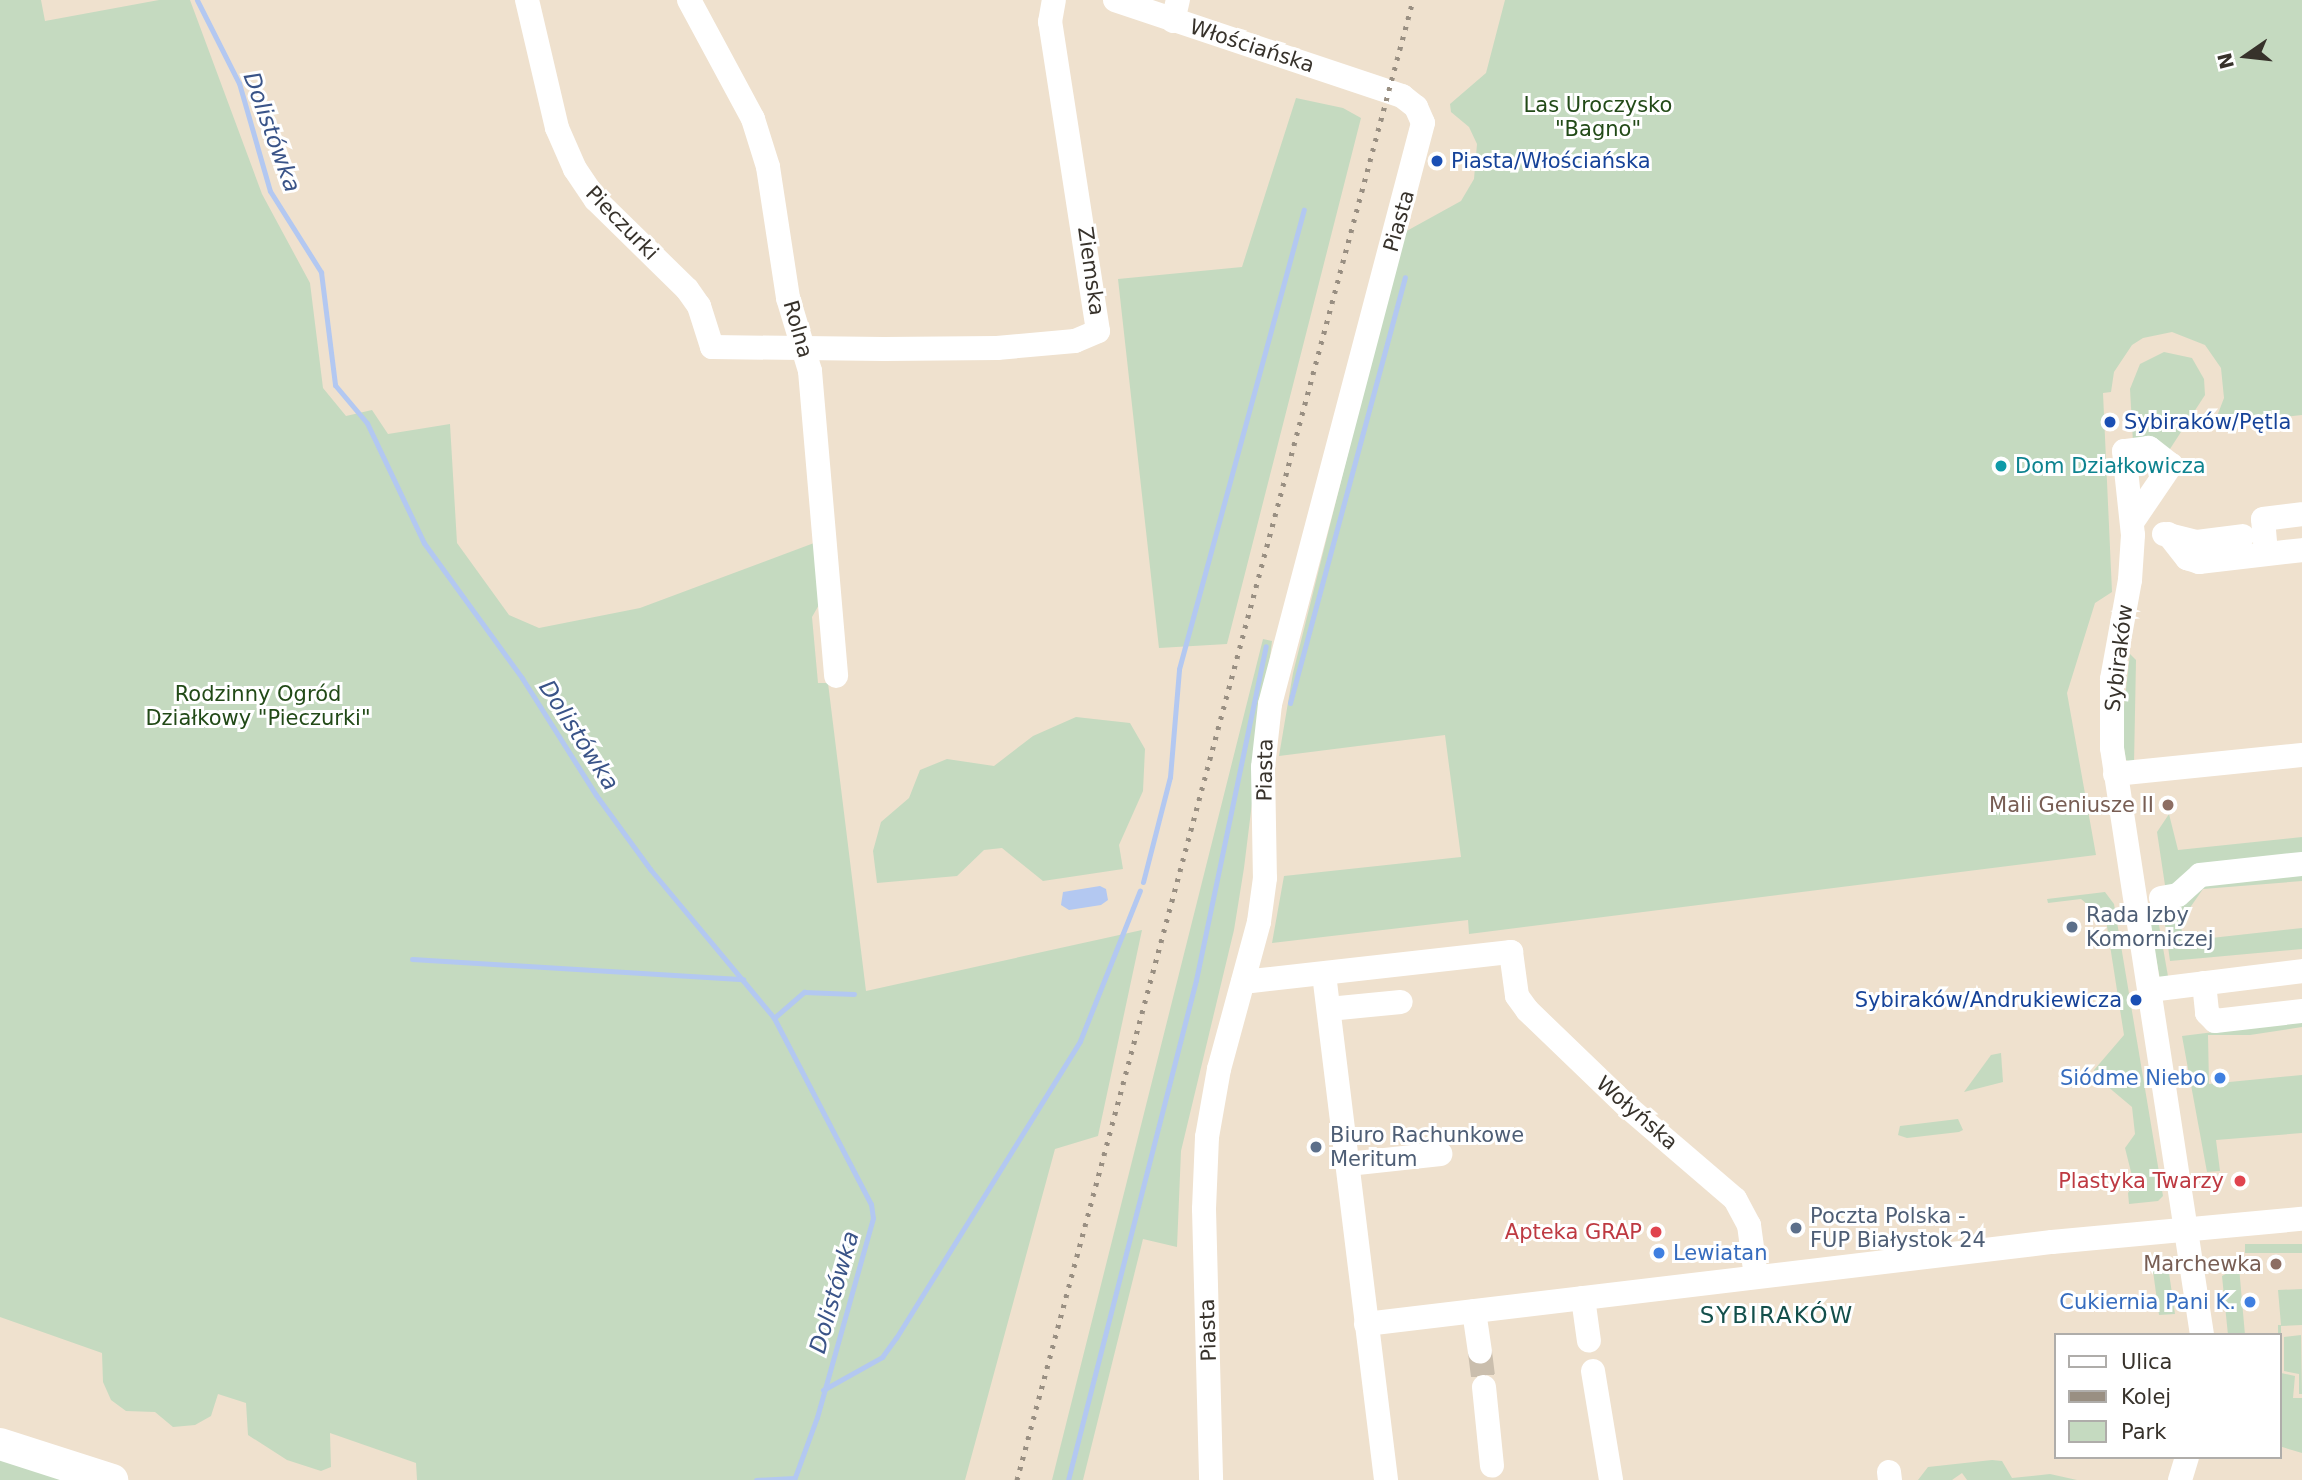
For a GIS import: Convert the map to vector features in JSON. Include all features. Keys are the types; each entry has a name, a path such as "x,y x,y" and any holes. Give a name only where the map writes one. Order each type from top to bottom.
{"main road":[{"path":"0,1444 112,1480"}],"street":[{"name":"Pieczurki","path":"527,0 558,128 575,169 596,200 687,289 699,306 712,347 802,345"},
{"name":"Rolna","path":"689,0 763,145 788,298 810,371 836,676"},
{"name":"Ziemska","path":"802,345 997,348 1075,341 1098,331 1097,303 1050,22 1054,0"},
{"name":"Włościańska","path":"1115,0 1175,10 1389,91"},
{"name":"Piasta","path":"1211,1480 1204,1176 1214,1091 1244,982 1265,878 1264,767 1270,704 1422,139 1423,123 1416,107 1389,91"},
{"path":"2266,554 2263,519 2302,514"},
{"name":"Sybiraków","path":"2168,534 2133,528 2110,701 2115,774 2189,1227 2202,1333"},
{"path":"2168,534 2197,542 2242,530"},
{"path":"2168,534 2187,558 2199,562 2302,550"},
{"path":"2153,779 2160,755 2206,750"},
{"path":"2115,774 2153,779 2302,755"},
{"path":"2161,898 2178,895 2200,875 2302,864"},
{"name":"Wołyńska","path":"1324,974 1511,952 1517,996 1527,1010 1630,1110 1735,1199 1749,1225 1756,1277"},
{"path":"2150,990 2302,971"},
{"path":"1244,982 1324,974 1357,1163"},
{"path":"2204,983 2207,1013 2215,1021 2302,1011"},
{"path":"1329,1009 1390,1007"},
{"path":"1360,1119 1357,1163 1366,1324 1386,1480"},
{"path":"1357,1163 1440,1154"},
{"path":"1366,1324 2189,1227 2302,1219"},
{"path":"1583,1298 1589,1341"},
{"path":"1474,1311 1480,1352"},
{"path":"1593,1371 1611,1480"},
{"path":"1484,1387 1492,1466"},
{"path":"2180,1480 2186,1459"}],"green space":[{"name":"Rodzinny Ogród Działkowy \"Pieczurki\"","path":"0,0 41,0 45,21 159,0 190,0 262,194 310,283 323,388 346,416 372,410 388,434 450,424 457,543 509,615 539,628 640,608 814,543 820,603 812,617 818,683 828,683 866,991 1142,930 1098,1136 1055,1149 965,1480 417,1480 416,1463 330,1433 331,1467 321,1471 287,1460 248,1435 246,1403 218,1394 211,1416 195,1425 173,1427 155,1412 126,1411 111,1400 103,1382 102,1353 0,1317"},
{"name":"Las Uroczysko \"Bagno\"","path":"1505,0 2302,0 2302,415 2214,424 2224,398 2221,368 2205,345 2172,332 2143,338 2132,345 2114,372 2111,392 2103,393 2112,592 2095,603 2067,693 2096,855 1469,934 1468,920 1272,943 1284,876 1461,857 1445,735 1279,756 1293,673 1403,233 1461,201 1474,179 1477,144 1469,127 1451,112 1450,104 1486,73"},
{"path":"1296,98 1343,108 1361,118 1227,644 1159,648 1118,279 1242,267"},
{"path":"2164,352 2192,358 2204,379 2205,395 2168,452 2133,442 2130,389 2140,364"},
{"path":"1263,639 1272,641 1244,868 1234,930 1181,1151 1177,1247 1143,1239 1083,1480 1052,1480"},
{"path":"2130,654 2136,660 2134,764 2126,760 2121,732"},
{"path":"1076,717 1130,723 1145,749 1143,791 1119,845 1123,869 1043,881 1002,848 984,850 957,876 877,883 873,851 881,822 909,798 920,770 947,759 994,766 1033,736"},
{"path":"2169,814 2178,850 2302,837 2302,859 2166,892 2157,832"},
{"path":"2302,864 2302,881 2203,889 2180,922 2184,941 2302,928 2302,949 2170,961 2162,903 2200,875"},
{"path":"2105,892 2114,904 2163,1196 2158,1201 2129,1204 2128,1193 2134,1184 2125,1148 2135,1134 2132,1107 2094,1075 2094,1070 2124,1035 2106,920 2081,899 2048,903 2047,899"},
{"path":"2146,906 2156,908 2169,982 2160,979"},
{"path":"2302,1021 2302,1027 2250,1035 2208,1035 2209,1084 2302,1075 2302,1133 2216,1140 2220,1171 2207,1172 2182,1036"},
{"path":"2001,1053 2003,1082 1964,1092 1991,1055"},
{"path":"1958,1119 1963,1130 1959,1132 1907,1138 1898,1135 1900,1126"},
{"path":"2245,1244 2302,1244 2302,1253 2245,1253"},
{"path":"2158,1261 2168,1266 2175,1314 2159,1315 2153,1271"},
{"path":"2239,1267 2245,1333 2228,1333 2222,1276"},
{"path":"2302,1289 2302,1325 2281,1326 2281,1333 2278,1333 2278,1325 2281,1325 2278,1290"},
{"path":"2301,1335 2302,1394 2299,1394 2299,1374 2284,1371 2284,1337"},
{"path":"2281,1373 2295,1376 2293,1398 2302,1398 2302,1453 2281,1447"},
{"path":"0,1454 78,1480 0,1480"},
{"path":"2002,1461 2012,1478 2050,1474 2077,1480 1967,1480 1962,1473 1952,1480 1918,1480 1928,1467"}],"water":[{"path":"1100,886 1106,889 1108,900 1101,905 1069,910 1061,905 1063,892"}],"waterway":[{"name":"Dolistówka","path":"197,0 239,83 270,191 321,272 335,385 367,423 424,543 522,678 596,795 650,869 774,1018 871,1204 873,1218 817,1417 794,1480"},
{"path":"1143,882 1170,777 1179,669 1304,210"},
{"path":"1290,703 1405,277"},
{"path":"1068,1480 1196,980 1266,646"},
{"path":"823,1390 882,1357 896,1338 1080,1041 1140,890"},
{"path":"412,959 743,979"},
{"path":"774,1018 804,992 854,994"},
{"path":"756,1480 794,1478"}],"tunnel":[{"path":"1480,1352 1484,1387"}],"railway":[{"path":"1017,1480 1413,0"}],"place":[{"name":"Piasta/Włościańska","path":"1437,161"},
{"name":"Sybiraków/Pętla","path":"2110,422"},
{"name":"Dom Działkowicza","path":"2001,466"},
{"name":"Mali Geniusze II","path":"2168,805"},
{"name":"Rada Izby Komorniczej","path":"2072,927"},
{"name":"Sybiraków/Andrukiewicza","path":"2136,1000"},
{"name":"Siódme Niebo","path":"2220,1078"},
{"name":"Biuro Rachunkowe Meritum","path":"1316,1147"},
{"name":"Plastyka Twarzy","path":"2240,1181"},
{"name":"Poczta Polska - FUP Białystok 24","path":"1796,1228"},
{"name":"Apteka GRAP","path":"1656,1232"},
{"name":"Lewiatan","path":"1659,1253"},
{"name":"Marchewka","path":"2276,1264"},
{"name":"Cukiernia Pani K.","path":"2250,1302"}],"district":[{"name":"SYBIRAKÓW","path":"1777,1315"}]}
